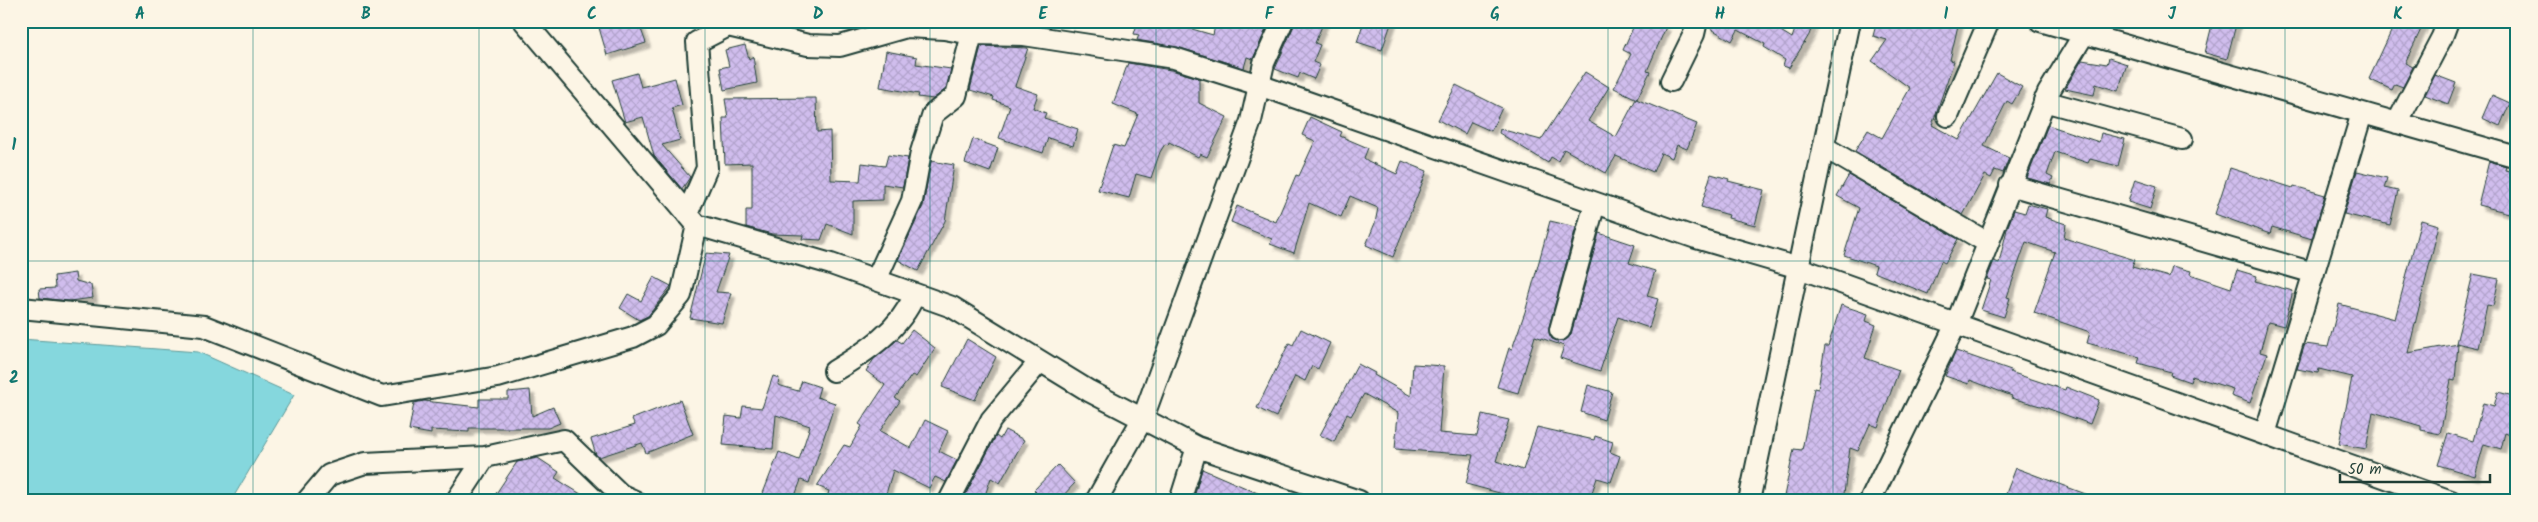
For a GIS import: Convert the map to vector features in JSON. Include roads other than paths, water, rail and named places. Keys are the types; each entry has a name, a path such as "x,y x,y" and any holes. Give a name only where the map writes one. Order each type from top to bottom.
{"street":[{"path":"524,21 692,220 831,264 952,307 1089,391 1197,446 1359,501"},
{"path":"1096,501 1143,418 1251,122 1264,63 1283,21"},
{"path":"1671,81 1694,34 1697,21"},
{"path":"1749,501 1850,21"},
{"path":"1948,116 1989,21"},
{"path":"2040,21 2086,28 2362,113 2517,157"},
{"path":"2397,123 2442,37 2448,21"},
{"path":"21,308 204,326 382,396 498,377 641,333 656,324 681,295 692,220 708,168 697,42 728,26 808,44 840,46 907,27 944,29 972,34 1024,28 1174,58 1260,85 1696,238 1798,268 2451,501"},
{"path":"1870,501 1956,324 2044,101 2086,28"},
{"path":"876,280 912,201 921,152 933,114 956,96 972,34"},
{"path":"2044,101 2182,139"},
{"path":"2265,434 2362,113"},
{"path":"1824,147 1988,243"},
{"path":"2010,184 2314,273"},
{"path":"1560,330 1594,203"},
{"path":"834,371 861,355 880,340 909,308 914,294"},
{"path":"949,501 991,420 1040,361"},
{"path":"307,501 329,476 365,463 485,457 564,440 624,498"},
{"path":"1180,501 1197,446"},
{"path":"456,501 485,457"}],"water":[{"path":"21,339 198,352 294,395 231,501 21,501"}]}
